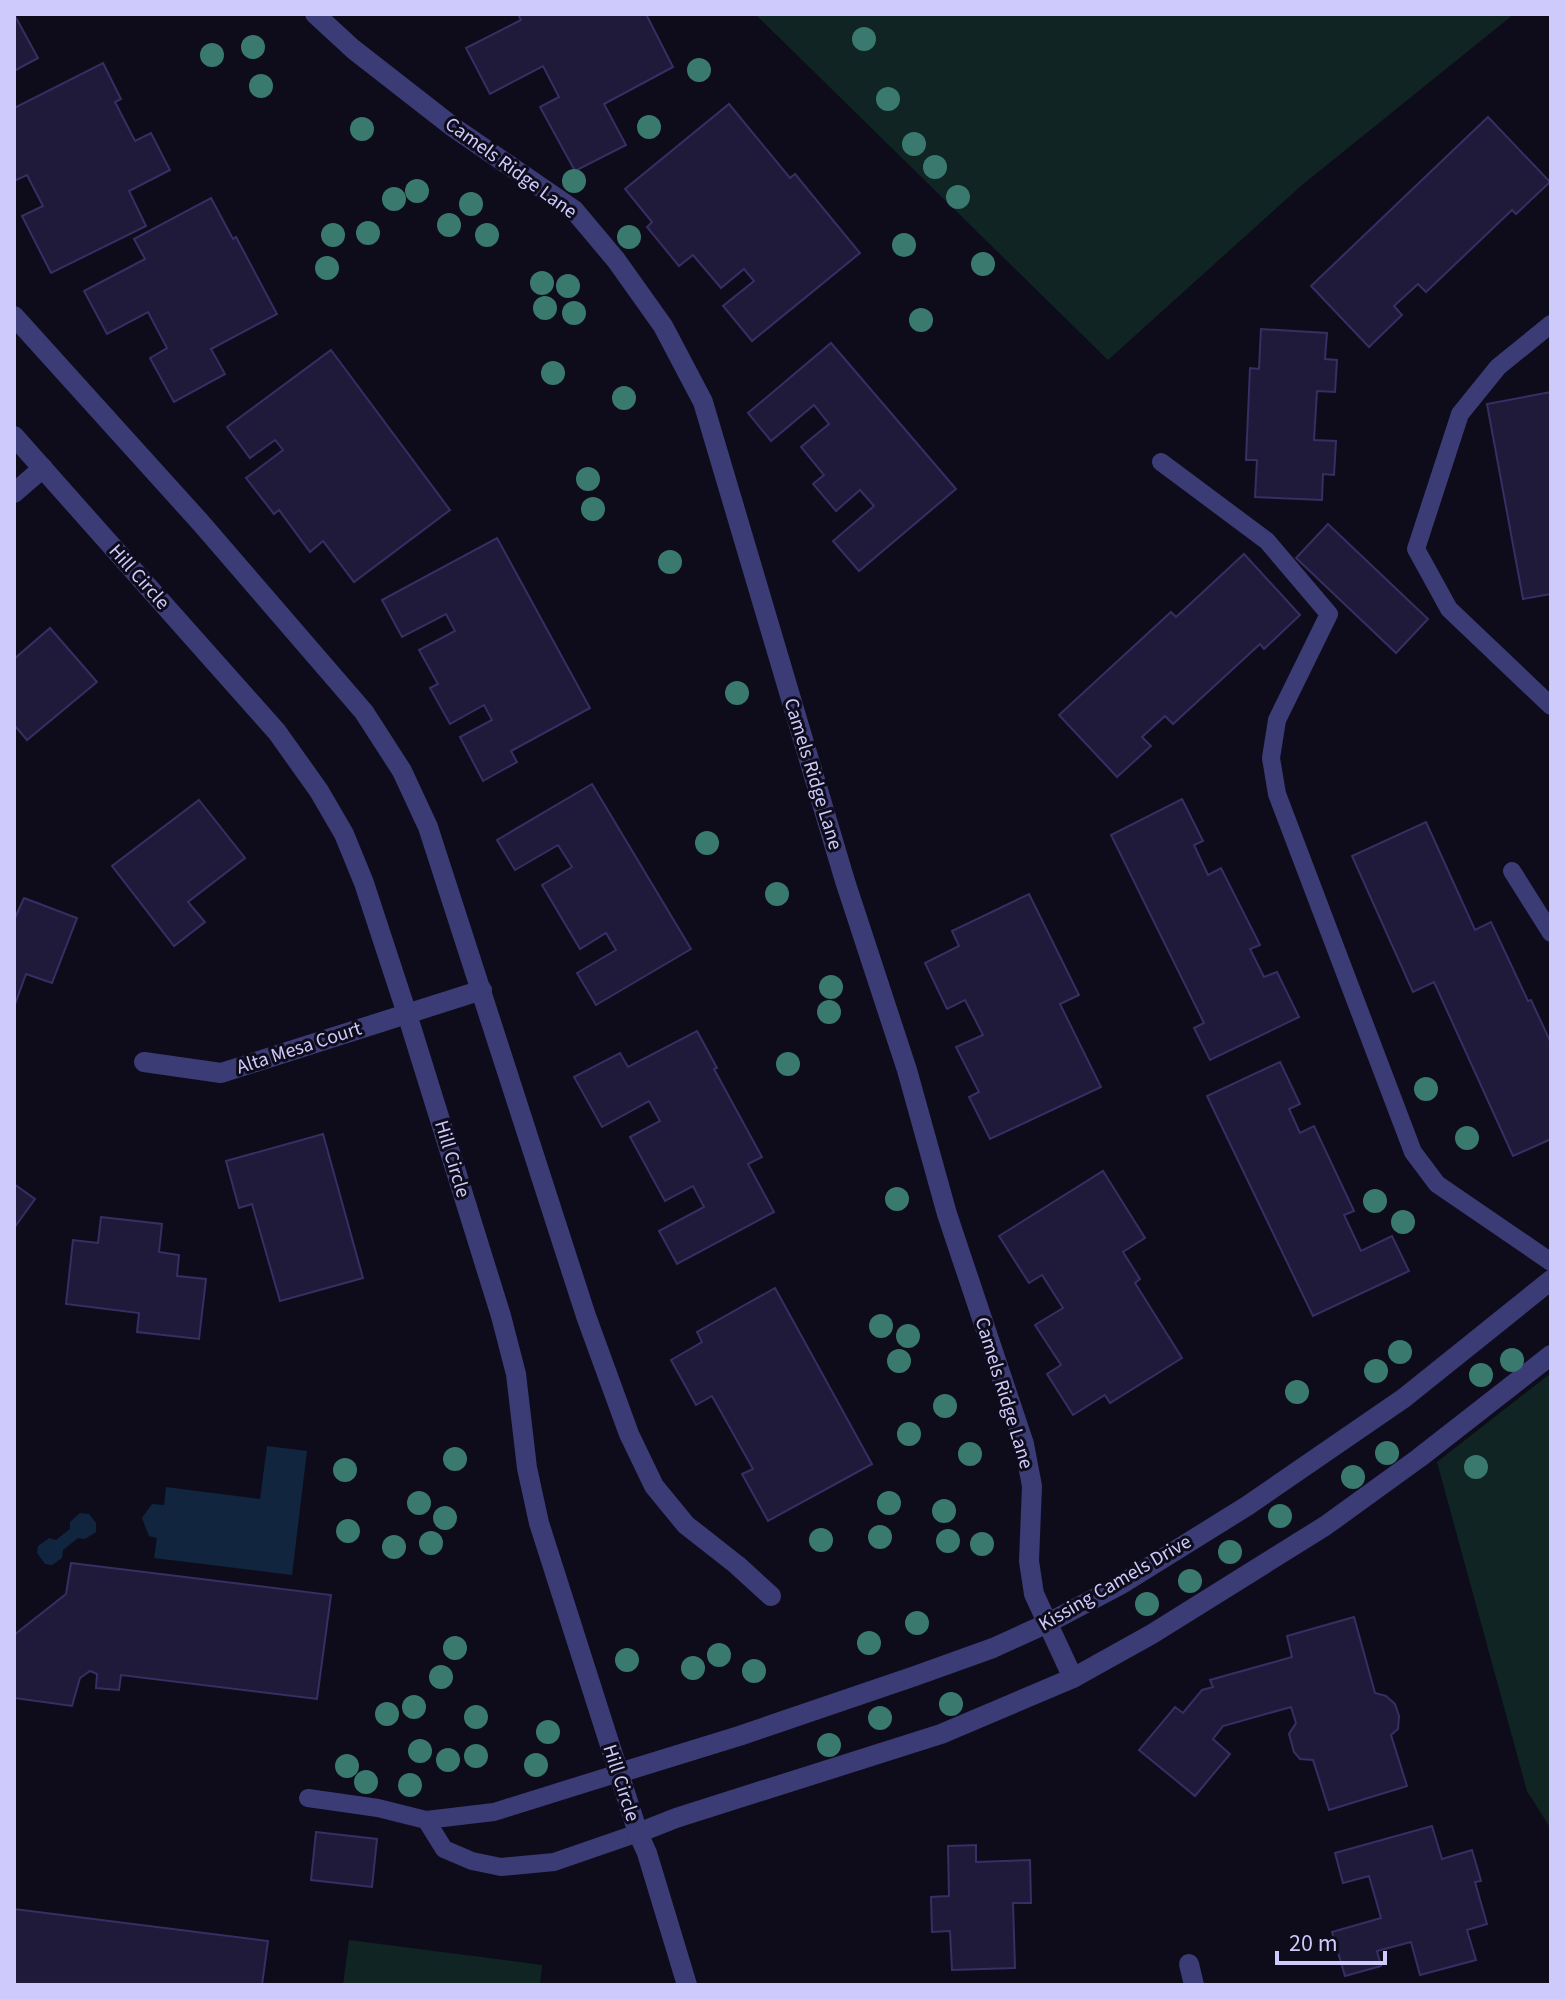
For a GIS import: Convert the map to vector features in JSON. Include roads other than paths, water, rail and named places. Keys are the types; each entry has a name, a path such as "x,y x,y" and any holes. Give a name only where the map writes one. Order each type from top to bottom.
{"street":[{"name":"Camels Ridge Lane","path":"315,14 353,49 453,127 574,210 616,260 663,326 703,402 845,881 907,1070 947,1214 1024,1444 1032,1486 1029,1561 1034,1594 1073,1678"},
{"path":"14,316 201,523 364,712 402,771 428,827 586,1316 629,1434 654,1486 686,1525 771,1596"},
{"name":"Hill Circle","path":"14,436 277,732 319,791 344,834 364,883 407,1014 496,1301 516,1374 527,1468 539,1523 687,1985"},
{"path":"14,493 43,468"},
{"name":"Alta Mesa Court","path":"144,1062 221,1073 482,990"},
{"name":"Kissing Camels Drive","path":"619,1773 739,1736 993,1648 1120,1585 1247,1506 1404,1398 1551,1280"},
{"path":"638,1833 676,1818 941,1734 1073,1678 1152,1634 1325,1526 1419,1458 1551,1355"},
{"path":"1189,1964 1194,1985"}],"lane":[{"path":"1551,324 1498,367 1460,414 1416,549 1449,609 1551,706"},
{"path":"1161,462 1267,541 1329,614 1277,720 1271,758 1277,794 1413,1152 1437,1184 1551,1262"},
{"path":"1512,871 1551,933"},
{"path":"308,1798 378,1808 426,1820 494,1812 619,1773"},
{"path":"426,1820 444,1849 472,1861 501,1867 554,1862 638,1833"}],"water":[{"path":"267,1446 307,1451 292,1575 154,1558 157,1538 149,1536 142,1518 152,1504 164,1505 166,1487 260,1499"},
{"path":"80,1513 89,1514 96,1523 96,1532 85,1539 78,1538 63,1550 62,1558 52,1565 45,1564 37,1553 38,1546 49,1538 56,1540 70,1529 70,1522"}]}
